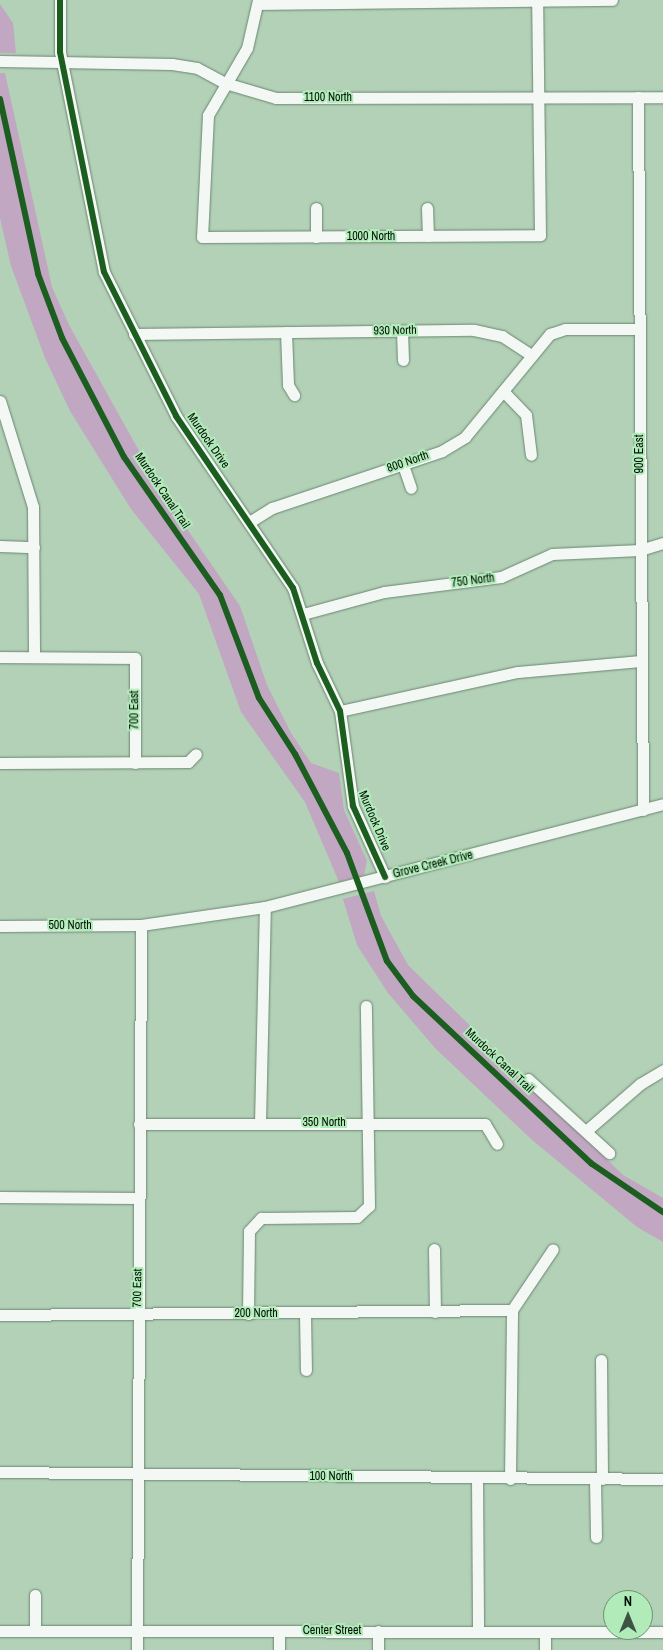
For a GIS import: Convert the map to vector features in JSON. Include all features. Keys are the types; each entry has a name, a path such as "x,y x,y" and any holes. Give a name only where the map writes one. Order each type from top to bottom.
{"street":[{"name":"Murdock Drive","path":"60,0 63,63 104,272 176,416 284,570 303,614 316,663 340,711 352,806 386,877"},
{"path":"225,83 247,48 259,2 612,0"},
{"path":"537,1 539,97"},
{"name":"1100 North","path":"0,61 172,64 197,68 225,83 276,98 663,97"},
{"name":"1000 North","path":"225,83 208,114 204,134 202,237 540,235 539,97"},
{"name":"900 East","path":"638,97 643,810"},
{"path":"316,208 316,237"},
{"path":"427,208 428,236"},
{"path":"531,355 550,334 565,328 640,329"},
{"path":"402,331 403,360"},
{"path":"286,332 288,385 294,395"},
{"name":"930 North","path":"134,334 486,332 531,355"},
{"name":"800 North","path":"251,521 272,508 403,464 465,437 531,355"},
{"path":"503,391 526,415 531,455"},
{"path":"0,401 33,507 34,547 34,657 0,657"},
{"path":"403,464 411,488"},
{"name":"750 North","path":"303,614 384,592 501,577 552,554 640,550 663,543"},
{"path":"0,546 34,547"},
{"name":"700 East","path":"34,657 135,658 135,763"},
{"path":"340,711 518,672 641,661"},
{"path":"0,763 188,762 196,754"},
{"name":"Grove Creek Drive","path":"141,925 265,907 663,804"},
{"path":"260,1123 265,907"},
{"name":"700 East","path":"137,1650 136,1476 141,925"},
{"name":"500 North","path":"0,926 141,925"},
{"path":"248,1314 249,1231 261,1218 357,1217 369,1206 366,1006"},
{"path":"586,1130 640,1084 663,1070"},
{"path":"528,1079 609,1153"},
{"name":"350 North","path":"139,1124 485,1124 496,1144"},
{"path":"0,1197 139,1198"},
{"path":"434,1249 435,1312"},
{"path":"510,1479 512,1310 553,1249"},
{"name":"200 North","path":"0,1315 305,1314 512,1310"},
{"path":"305,1314 306,1370"},
{"path":"596,1537 601,1360"},
{"name":"100 North","path":"0,1472 136,1476 663,1479"},
{"path":"477,1478 478,1631"},
{"path":"35,1595 35,1631"},
{"name":"Center Street","path":"0,1631 663,1632"},
{"path":"279,1631 279,1650"},
{"path":"378,1631 378,1650"},
{"path":"545,1632 545,1650"}],"shaded area":[{"path":"0,4 13,23 16,53 0,53"},
{"path":"0,73 5,73 52,287 69,325 163,494 240,606 267,685 291,733 311,763 339,773 344,810 367,861 364,875 339,882 305,802 241,712 199,594 131,509 70,411 45,358 11,266 0,218"},
{"path":"374,891 381,916 408,965 623,1175 663,1198 663,1242 637,1227 531,1139 435,1048 388,993 357,945 343,899"}],"cycle path":[{"path":"60,0 60,52 104,272 176,416 293,588 317,663 340,711 353,806 385,877"},
{"name":"Murdock Canal Trail","path":"0,99 38,274 62,338 124,457 220,595 259,698 295,754 347,853 387,961 413,996 592,1164 663,1212"}]}
